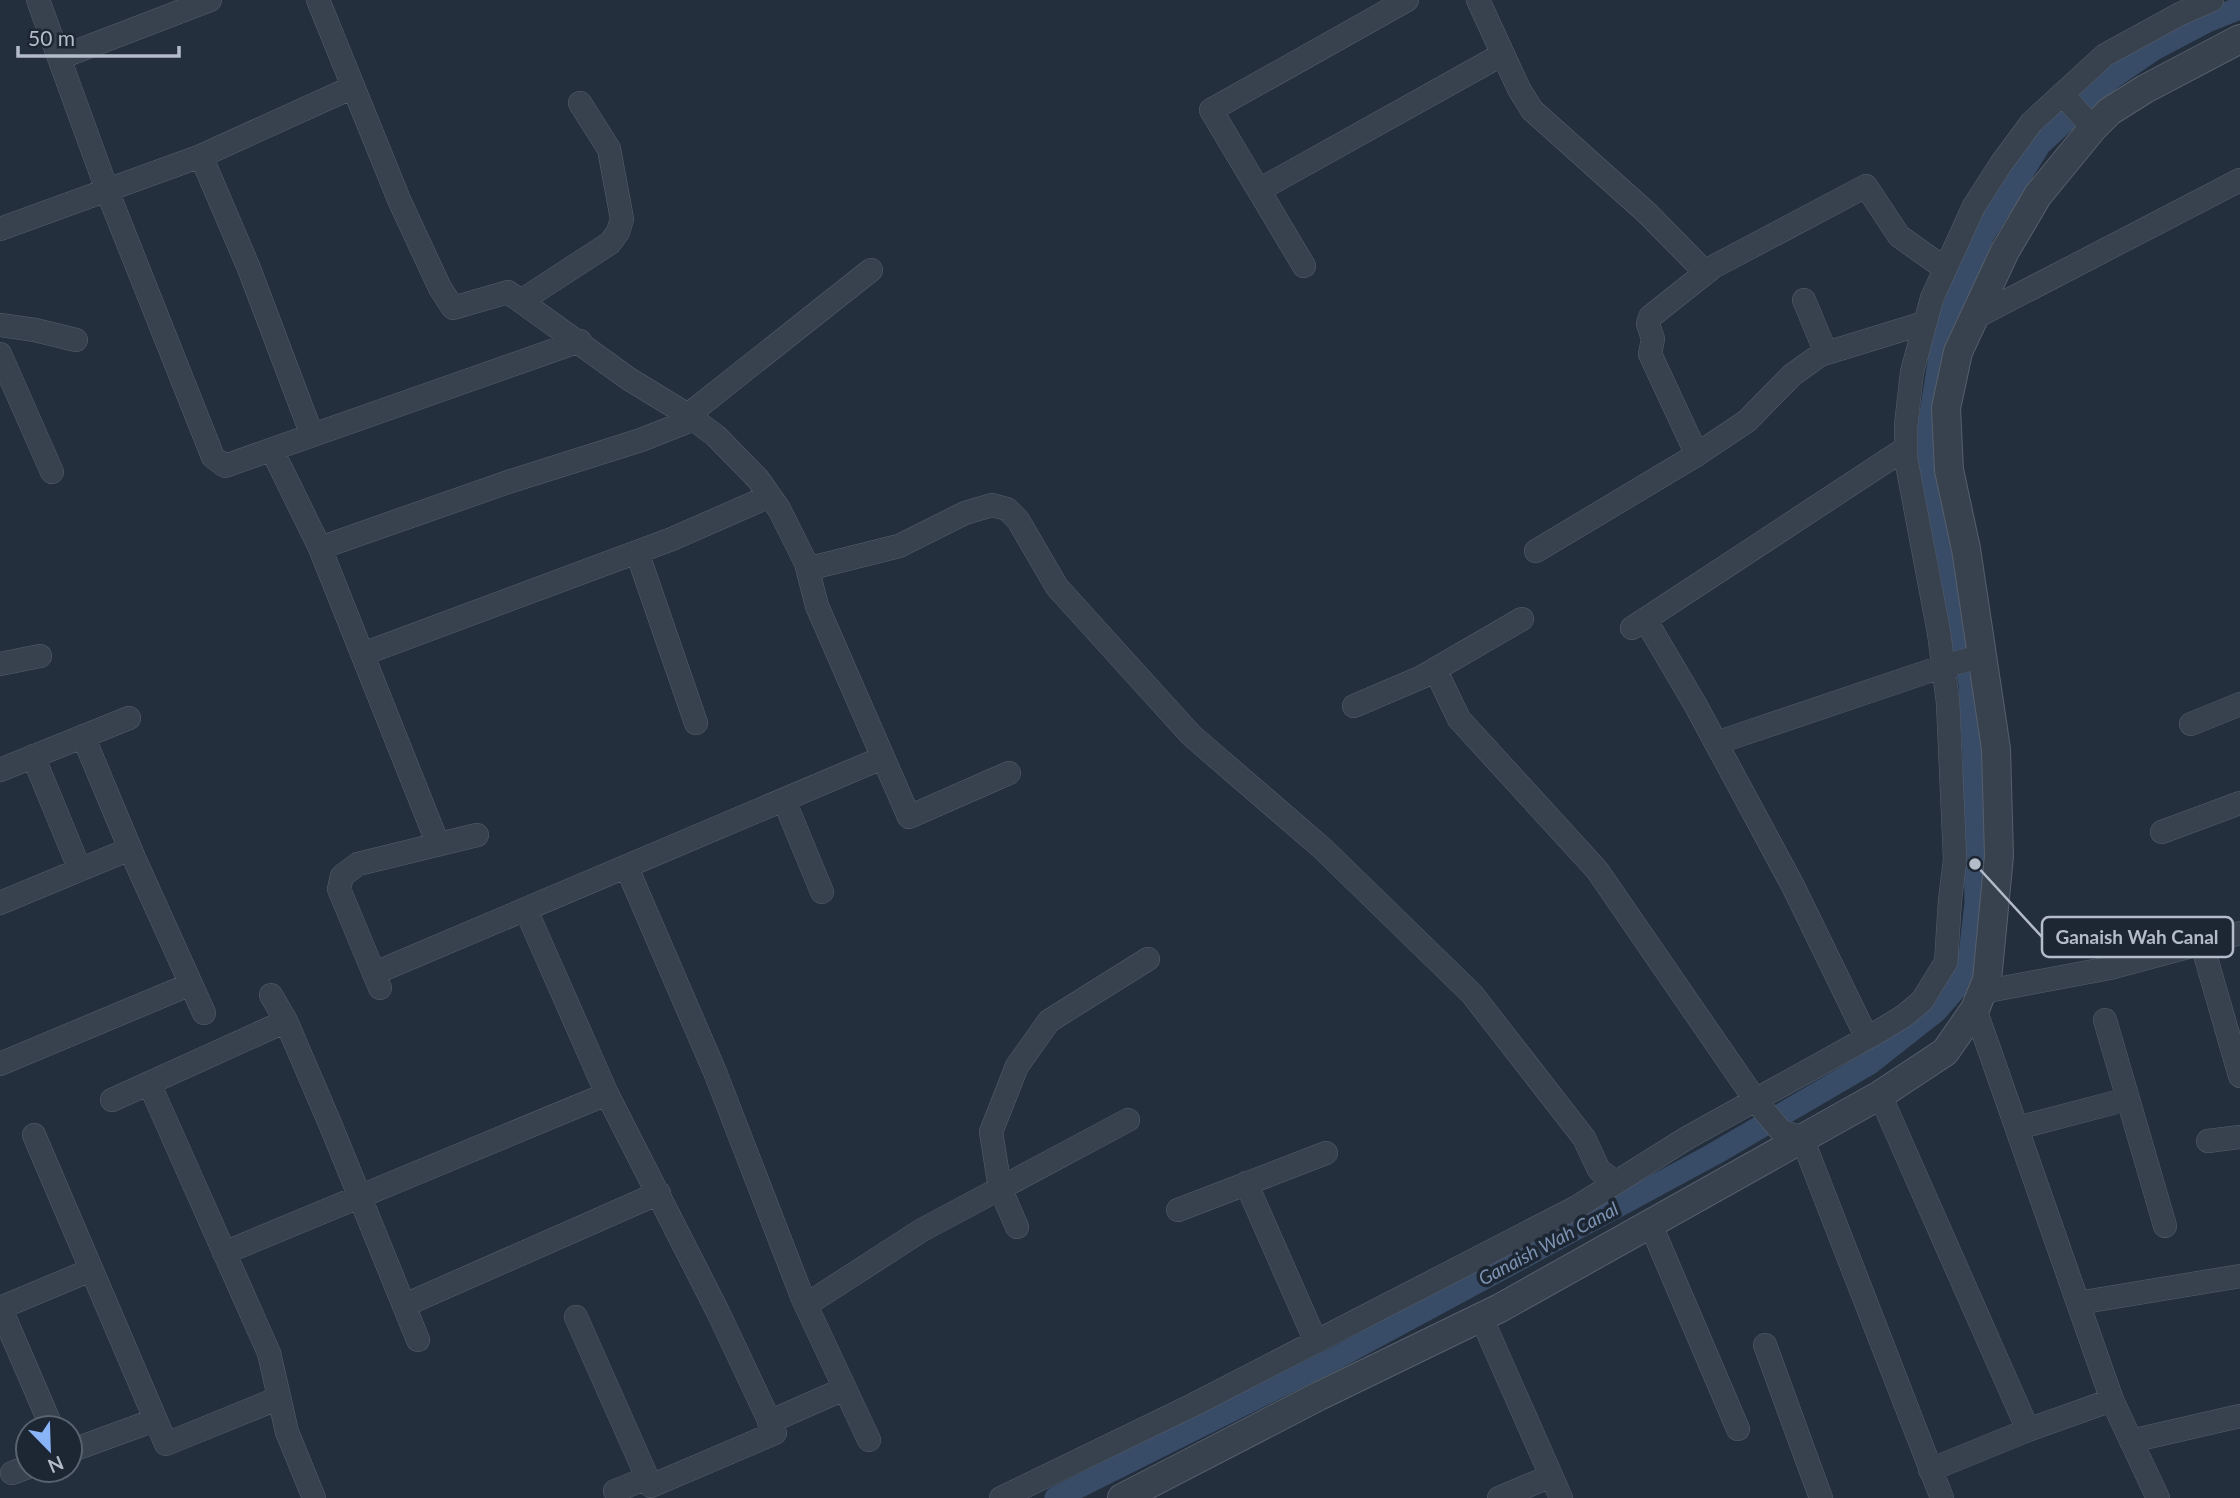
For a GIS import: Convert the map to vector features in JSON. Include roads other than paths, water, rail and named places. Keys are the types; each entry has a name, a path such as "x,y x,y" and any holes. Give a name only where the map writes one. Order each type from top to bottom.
{"street":[{"path":"38,0 107,190 213,457 225,467 580,341"},
{"path":"318,0 400,202 440,288 453,308 508,292 580,341 629,379 691,417 716,436 758,479 779,509 806,563 817,606 909,817 1009,774"},
{"path":"1304,266 1211,110 1407,0"},
{"path":"1478,0 1519,89 1532,110 1647,213 1706,273"},
{"path":"1001,1498 1195,1404 1577,1207 1687,1138 1759,1104 1904,1016 1922,1001 1946,962 1955,860 1948,665 1939,633 1906,459 1912,372 1924,323 1944,268 1974,206 2032,122 2065,97 2105,55 2180,14 2212,0"},
{"path":"59,58 203,1"},
{"path":"1122,1498 1319,1396 1481,1317 1650,1223 1792,1134 1880,1095 1945,1052 1979,1000 1987,980 1998,856 1997,749 1980,657 1966,549 1949,470 1946,408 1958,352 2006,251 2038,195 2089,123 2145,89 2240,39"},
{"path":"1259,190 1503,54"},
{"path":"0,229 201,156 353,87"},
{"path":"2065,97 2089,123"},
{"path":"521,301 610,243 618,232 622,219 609,149 580,103"},
{"path":"201,156 248,266 312,435"},
{"path":"1972,319 2240,180"},
{"path":"1697,455 1650,354 1653,339 1648,324 1650,317 1706,273 1866,186 1899,236 1944,268"},
{"path":"320,548 508,482 641,440 691,417 871,270"},
{"path":"1804,300 1826,353"},
{"path":"1536,551 1697,455 1747,421 1792,375 1826,353 1924,323"},
{"path":"0,325 76,340"},
{"path":"0,354 9,404 52,472"},
{"path":"1867,1038 1793,886 1716,743 1639,623 1906,448"},
{"path":"272,450 320,548 438,844"},
{"path":"363,654 637,552 770,496"},
{"path":"806,563 815,567 900,546 965,513 992,505 1007,509 1018,520 1057,587 1191,735 1322,848 1472,994 1584,1138 1599,1170 1615,1182"},
{"path":"637,552 696,723"},
{"path":"1354,706 1434,669 1522,619"},
{"path":"0,664 40,656"},
{"path":"1716,743 1948,665 1980,657"},
{"path":"1434,669 1459,719 1597,870 1759,1104 1792,1134 1942,1498"},
{"path":"2191,724 2240,704"},
{"path":"2,762 33,756 129,718"},
{"path":"83,736 204,1013"},
{"path":"33,756 80,870"},
{"path":"477,835 358,864 342,876 339,888 377,981 526,910 882,758"},
{"path":"784,800 822,892"},
{"path":"2162,832 2240,803"},
{"path":"0,903 131,849"},
{"path":"627,867 715,1072 806,1306 869,1440"},
{"path":"526,910 607,1094 659,1193 775,1433 651,1486 576,1317"},
{"path":"1979,1000 2240,933"},
{"path":"2202,944 2240,1076"},
{"path":"1017,1227 1000,1188 991,1132 1017,1066 1049,1021 1149,959"},
{"path":"0,1064 191,984"},
{"path":"271,995 286,1021 418,1340"},
{"path":"1979,1000 2017,1128 2112,1400 2158,1498"},
{"path":"2105,1020 2165,1226"},
{"path":"112,1100 286,1021"},
{"path":"149,1083 270,1353 287,1432 314,1498"},
{"path":"224,1253 607,1094"},
{"path":"1880,1095 2028,1430"},
{"path":"2017,1128 2128,1098"},
{"path":"806,1306 922,1230 1128,1120"},
{"path":"34,1135 166,1444 279,1398"},
{"path":"2208,1141 2240,1137"},
{"path":"1178,1210 1326,1153"},
{"path":"1247,1183 1316,1342"},
{"path":"405,1305 659,1193"},
{"path":"1650,1223 1738,1429"},
{"path":"46,1414 0,1308 91,1269"},
{"path":"2078,1303 2240,1276"},
{"path":"1481,1317 1561,1498"},
{"path":"1765,1345 1821,1498"},
{"path":"769,1422 844,1389"},
{"path":"1930,1470 2028,1430 2112,1400"},
{"path":"2130,1441 2240,1416"},
{"path":"84,1446 155,1420"},
{"path":"1499,1498 1551,1476"},
{"path":"615,1492 647,1478"}],"waterway":[{"name":"Ganaish Wah Canal","path":"1056,1498 1340,1356 1714,1154 1870,1063 1936,1011 1955,989 1970,955 1976,903 1974,755 1970,684 1950,565 1928,459 1929,427 1944,331 1983,235 2040,144 2110,79 2154,49 2207,21 2240,8"}],"place":[{"name":"Ganaish Wah Canal","path":"1975,864"}]}
